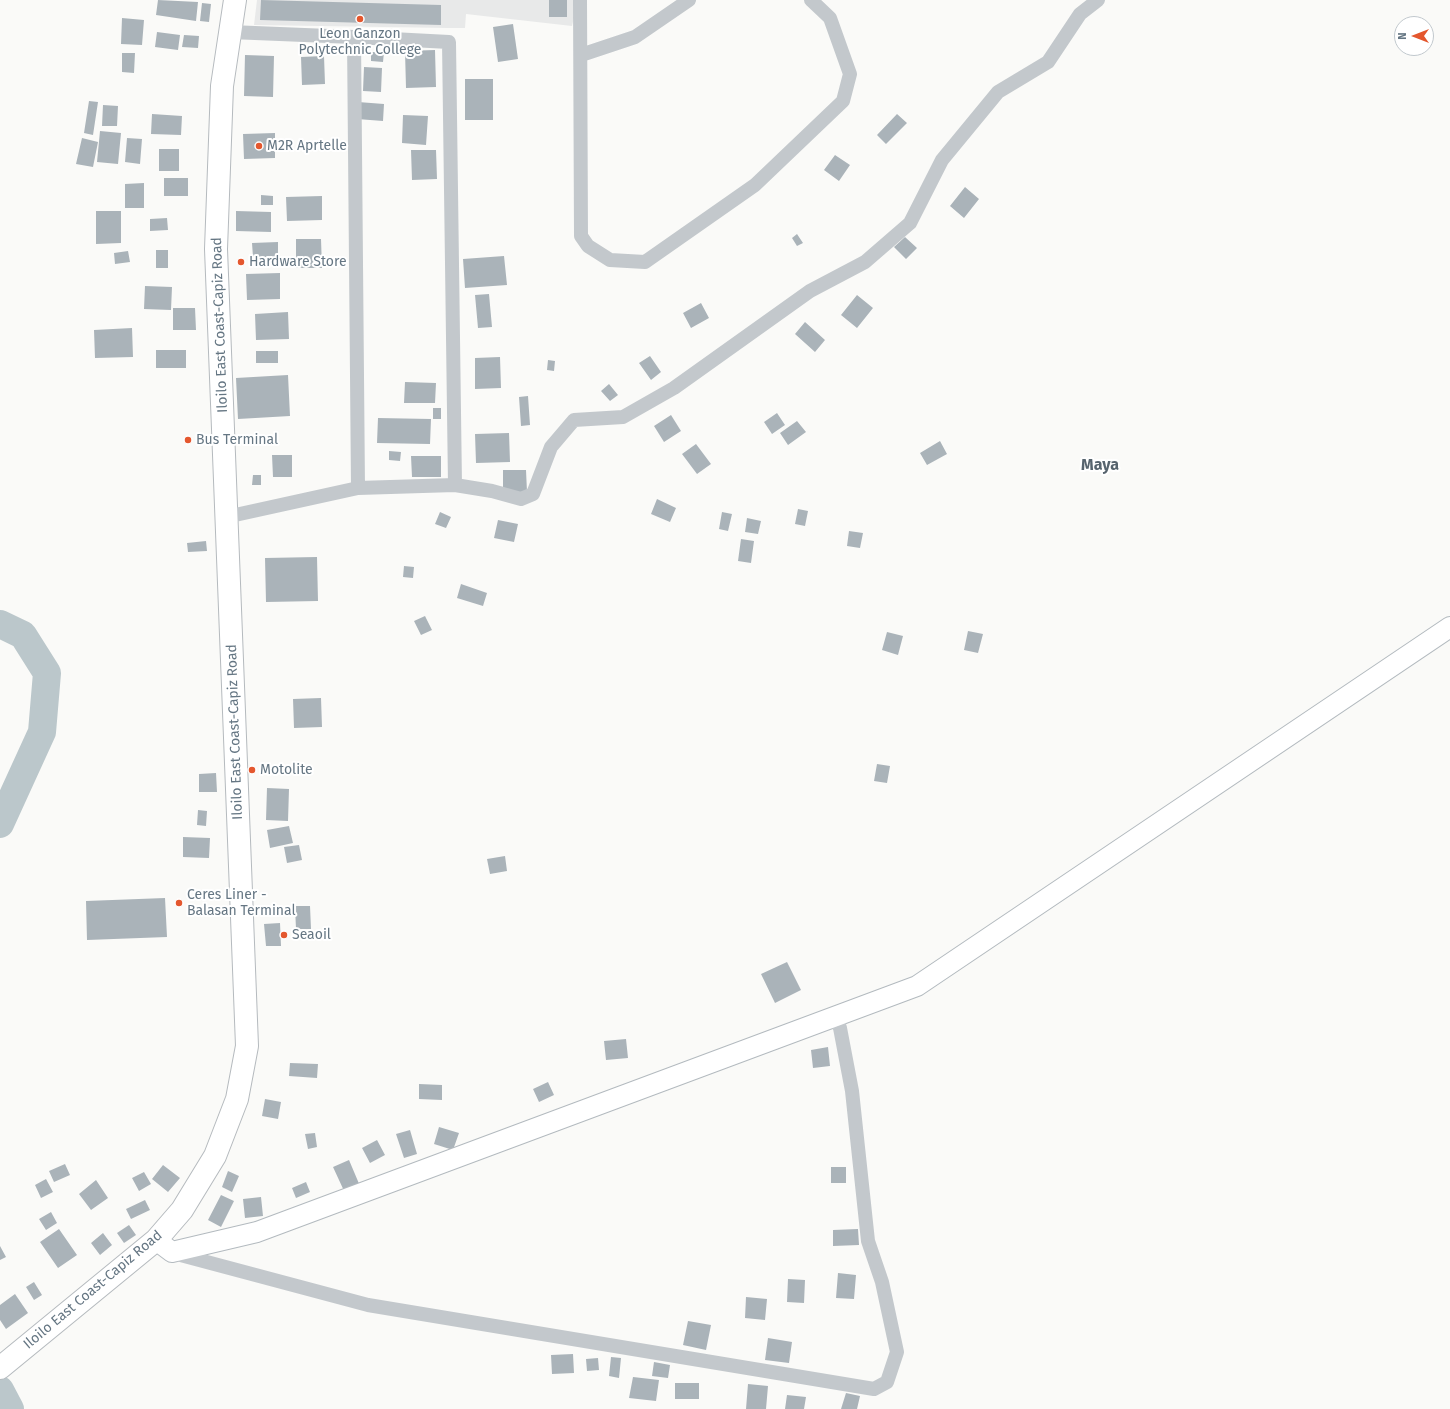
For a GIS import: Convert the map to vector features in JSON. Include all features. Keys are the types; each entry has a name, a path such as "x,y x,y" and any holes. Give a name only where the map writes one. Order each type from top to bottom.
{"main road":[{"name":"Iloilo East Coast-Capiz Road","path":"0,1368 164,1246 182,1210 215,1156 237,1099 247,1046 216,249 222,86 235,0"}],"street":[{"path":"580,0 581,236 588,246 610,260 645,262 755,185 843,101 850,74 830,18 810,0"},
{"path":"581,55 635,37 689,0"},
{"path":"226,517 358,488 455,485 492,491 521,499 532,494 551,448 574,420 623,417 674,388 810,291 865,262 910,223 942,160 998,92 1048,62 1080,14 1098,0"},
{"path":"230,32 449,42 455,485"},
{"path":"354,37 358,488"},
{"path":"164,1246 257,1232 917,986 1450,627"},
{"path":"164,1246 368,1305 874,1389 887,1382 897,1352 882,1282 868,1241 852,1091 840,1028 835,1016"}],"shaded area":[{"name":"Leon Ganzon Polytechnic College","path":"257,0 578,0 572,26 466,14 465,28 448,28 254,25"}],"building":[{"path":"158,0 198,2 196,21 156,15"},
{"path":"261,0 441,5 441,25 260,20"},
{"path":"549,0 567,0 567,17 549,17"},
{"path":"202,3 211,4 209,22 200,21"},
{"path":"122,18 144,20 142,45 121,44"},
{"path":"513,24 518,59 498,62 493,27"},
{"path":"157,32 180,35 178,50 155,47"},
{"path":"184,35 199,36 198,48 182,47"},
{"path":"435,50 436,87 406,88 405,51"},
{"path":"371,52 384,52 383,62 371,61"},
{"path":"122,53 135,53 134,73 122,72"},
{"path":"245,55 274,56 273,97 244,96"},
{"path":"324,56 325,84 302,85 301,57"},
{"path":"364,67 382,68 381,92 363,91"},
{"path":"465,79 493,79 493,120 465,120"},
{"path":"89,101 98,102 93,135 84,133"},
{"path":"358,102 384,104 383,121 357,119"},
{"path":"103,105 118,106 117,126 102,126"},
{"path":"152,114 182,116 181,135 151,134"},
{"path":"897,114 907,123 886,144 877,135"},
{"path":"403,115 428,116 426,145 402,143"},
{"path":"100,131 121,133 118,164 97,162"},
{"name":"M2R Aprtelle","path":"275,133 275,158 244,159 243,134"},
{"path":"82,138 98,142 93,167 76,164"},
{"path":"127,138 142,139 140,164 125,162"},
{"path":"159,149 179,149 179,171 159,171"},
{"path":"411,150 436,150 437,179 412,180"},
{"path":"835,155 850,165 839,181 824,170"},
{"path":"164,178 188,178 188,196 164,196"},
{"path":"144,183 144,208 125,208 125,184"},
{"path":"965,187 979,199 964,218 950,206"},
{"path":"261,195 273,196 273,205 261,205"},
{"path":"322,196 322,220 287,221 286,197"},
{"path":"96,211 121,211 121,243 96,244"},
{"path":"236,211 271,212 271,232 236,231"},
{"path":"167,218 168,230 150,231 150,219"},
{"path":"797,234 803,243 797,246 792,238"},
{"path":"905,237 917,248 906,259 894,247"},
{"path":"296,239 321,239 322,268 296,268"},
{"path":"278,242 278,257 253,257 252,243"},
{"path":"156,250 168,250 168,268 156,268"},
{"path":"128,251 130,262 115,264 114,253"},
{"path":"504,256 507,285 465,288 463,259"},
{"path":"280,273 280,299 247,300 246,274"},
{"path":"145,286 172,287 171,310 144,309"},
{"path":"489,294 492,327 478,328 475,295"},
{"path":"857,295 873,308 857,328 841,315"},
{"path":"701,303 709,318 691,328 683,313"},
{"path":"173,308 195,308 196,330 173,330"},
{"path":"288,312 289,339 256,340 255,314"},
{"path":"805,322 825,340 815,352 795,334"},
{"path":"132,328 133,357 95,358 94,330"},
{"path":"156,350 186,350 186,368 156,368"},
{"path":"256,351 278,351 278,363 256,363"},
{"path":"650,356 661,372 651,380 639,363"},
{"path":"500,357 501,388 475,389 475,358"},
{"path":"548,360 555,361 554,371 547,370"},
{"path":"288,375 290,416 238,419 236,378"},
{"path":"405,382 436,383 435,403 404,403"},
{"path":"609,384 618,395 610,401 601,391"},
{"path":"528,396 530,425 521,426 519,397"},
{"path":"433,408 441,408 441,419 433,419"},
{"path":"777,413 785,425 772,434 764,422"},
{"path":"671,415 681,431 664,442 654,426"},
{"path":"378,418 431,419 430,444 377,443"},
{"path":"797,421 806,432 788,445 780,433"},
{"path":"509,433 510,462 476,463 475,434"},
{"path":"940,441 947,454 927,465 920,453"},
{"path":"696,444 711,464 697,474 682,454"},
{"path":"389,451 401,452 400,461 389,460"},
{"path":"272,455 292,455 292,477 273,477"},
{"path":"411,456 441,456 441,477 412,477"},
{"path":"503,470 526,470 527,492 503,493"},
{"path":"253,475 261,475 261,485 252,485"},
{"path":"657,499 676,508 670,522 651,514"},
{"path":"798,509 808,511 805,526 795,524"},
{"path":"440,512 451,517 446,528 435,524"},
{"path":"722,512 732,514 728,531 719,529"},
{"path":"747,518 761,521 758,534 745,532"},
{"path":"498,520 518,524 514,542 494,538"},
{"path":"849,531 863,533 860,548 847,546"},
{"path":"741,539 754,541 751,563 738,561"},
{"path":"206,541 207,551 188,552 187,543"},
{"path":"317,557 318,601 266,602 265,558"},
{"path":"404,566 414,567 413,578 403,577"},
{"path":"461,584 487,593 483,606 457,598"},
{"path":"425,616 432,630 421,635 414,621"},
{"path":"968,631 983,634 978,653 964,650"},
{"path":"887,632 903,636 898,655 882,650"},
{"path":"321,698 322,727 294,728 293,699"},
{"path":"877,764 890,766 887,783 874,781"},
{"path":"216,773 217,792 199,792 199,774"},
{"path":"267,788 289,789 288,821 266,820"},
{"path":"198,810 207,811 206,826 197,825"},
{"path":"289,826 293,843 270,848 267,830"},
{"path":"183,837 210,838 209,858 183,857"},
{"path":"299,845 302,860 287,863 284,847"},
{"path":"505,856 507,871 490,874 487,859"},
{"path":"165,898 167,937 87,940 86,901"},
{"path":"295,906 310,906 311,929 296,929"},
{"path":"280,923 281,946 266,946 264,924"},
{"path":"787,962 801,990 775,1003 761,974"},
{"path":"626,1039 628,1058 606,1060 604,1041"},
{"path":"828,1047 830,1066 813,1068 811,1050"},
{"path":"290,1063 318,1064 317,1078 289,1076"},
{"path":"548,1082 554,1095 539,1102 533,1089"},
{"path":"419,1084 442,1085 442,1100 419,1099"},
{"path":"265,1099 281,1102 278,1119 262,1116"},
{"path":"439,1127 459,1133 453,1150 434,1144"},
{"path":"410,1130 417,1154 404,1158 396,1134"},
{"path":"315,1133 317,1147 308,1149 305,1134"},
{"path":"377,1140 385,1155 370,1163 362,1148"},
{"path":"349,1160 360,1186 345,1193 333,1167"},
{"path":"65,1164 70,1175 54,1182 49,1171"},
{"path":"163,1165 180,1178 168,1192 152,1179"},
{"path":"831,1167 846,1167 846,1183 831,1183"},
{"path":"228,1171 239,1176 232,1192 222,1187"},
{"path":"144,1172 151,1184 139,1191 132,1178"},
{"path":"46,1179 53,1192 41,1198 35,1185"},
{"path":"96,1180 108,1198 91,1210 79,1194"},
{"path":"306,1182 310,1192 296,1198 292,1188"},
{"path":"221,1195 234,1201 221,1227 208,1220"},
{"path":"261,1197 263,1216 245,1218 243,1199"},
{"path":"145,1200 150,1210 131,1219 126,1209"},
{"path":"51,1212 57,1223 46,1230 39,1219"},
{"path":"129,1225 136,1235 124,1243 117,1233"},
{"path":"59,1229 77,1255 58,1268 40,1242"},
{"path":"858,1229 859,1245 833,1246 833,1230"},
{"path":"103,1233 112,1245 100,1255 91,1243"},
{"path":"0,1246 6,1257 0,1260"},
{"path":"838,1273 856,1275 854,1299 836,1298"},
{"path":"788,1279 805,1280 804,1303 787,1302"},
{"path":"34,1282 42,1295 34,1300 26,1287"},
{"path":"15,1294 28,1313 6,1329 0,1320 0,1305"},
{"path":"746,1297 767,1299 765,1320 745,1318"},
{"path":"688,1321 711,1325 706,1350 683,1345"},
{"path":"768,1338 792,1342 789,1363 765,1360"},
{"path":"573,1354 574,1373 552,1374 551,1355"},
{"path":"611,1357 621,1358 619,1378 609,1376"},
{"path":"598,1358 599,1370 587,1371 586,1359"},
{"path":"654,1362 670,1365 668,1378 652,1376"},
{"path":"633,1377 659,1380 656,1401 629,1398"},
{"path":"675,1383 699,1383 699,1399 675,1399"},
{"path":"748,1384 768,1386 766,1409 746,1409"},
{"path":"846,1393 860,1396 857,1409 841,1409"},
{"path":"787,1395 806,1397 804,1409 785,1409"}],"waterway":[{"path":"0,624 23,635 47,673 42,732 0,824"},
{"path":"0,1390 10,1409"}],"place":[{"name":"Leon Ganzon Polytechnic College","path":"360,19"},
{"name":"M2R Aprtelle","path":"259,146"},
{"name":"Hardware Store","path":"241,262"},
{"name":"Bus Terminal","path":"188,440"},
{"name":"Motolite","path":"252,770"},
{"name":"Ceres Liner - Balasan Terminal","path":"179,903"},
{"name":"Seaoil","path":"284,935"}],"district":[{"name":"Maya","path":"1100,466"}]}
